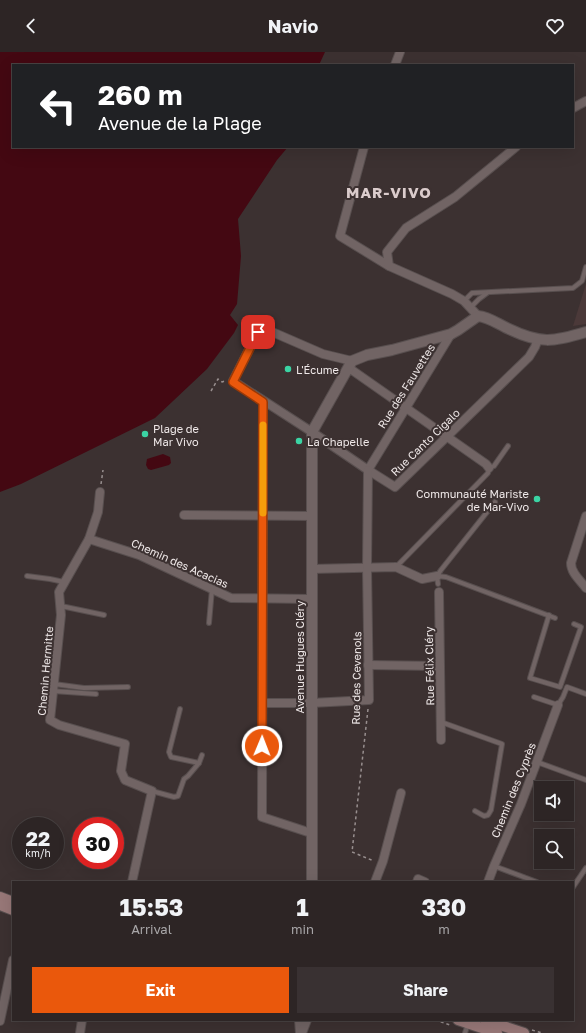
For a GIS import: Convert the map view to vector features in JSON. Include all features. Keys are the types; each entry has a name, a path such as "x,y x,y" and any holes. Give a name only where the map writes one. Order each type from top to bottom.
{"main road":[{"path":"0,897 12,902"},
{"path":"0,905 12,910"},
{"path":"488,1021 524,1033"},
{"path":"468,1026 497,1033"}],"street":[{"path":"395,64 400,52"},
{"path":"574,107 586,101"},
{"path":"364,148 340,236 389,266 452,294 464,301 478,316 485,317 525,336 550,341 562,340 586,332"},
{"path":"389,266 387,252 406,228 455,197 515,148"},
{"path":"312,432 350,364 367,355 392,350 451,334 478,316"},
{"name":"Rue Canto Cigalo","path":"350,364 262,329 258,332 233,382 395,487 529,356 538,339"},
{"name":"Rue des Fauvettes","path":"368,470 451,334"},
{"path":"350,364 406,408 486,464 489,468"},
{"path":"263,402 262,817 311,833"},
{"name":"Avenue Hugues Cléry","path":"312,432 312,881"},
{"name":"Rue des Cevenols","path":"368,470 367,568 369,700"},
{"name":"Chemin Hermitte","path":"100,492 98,512 89,539 59,592 61,615 50,720 59,725 125,744 120,771 125,780 152,791"},
{"path":"184,515 312,516"},
{"path":"586,516 571,563 571,568 586,588"},
{"name":"Chemin des Acacias","path":"89,539 139,556 231,598 311,599"},
{"path":"311,569 396,567 422,579 438,584"},
{"name":"Rue Félix Cléry","path":"438,584 441,740"},
{"path":"368,665 439,666"},
{"path":"263,703 311,703 369,700"},
{"name":"Chemin des Cyprès","path":"488,881 521,804 558,705"},
{"path":"132,881 152,791"},
{"path":"375,881 382,864 401,793"},
{"path":"0,1020 12,965"},
{"path":"80,1033 82,1021"},
{"path":"300,1021 301,1033"},
{"path":"301,1033 307,1021"}],"lane":[{"path":"464,301 472,293 573,288 582,281 586,267"},
{"path":"470,309 479,299 488,293"},
{"path":"396,567 488,473 489,468 494,466 508,446"},
{"path":"438,584 441,570 495,502"},
{"path":"27,576 50,579 65,583"},
{"path":"438,584 446,577 555,618"},
{"path":"209,623 212,589"},
{"path":"60,606 104,615"},
{"path":"549,615 530,678 560,687 581,627 574,624"},
{"path":"534,696 558,705 567,687 586,694"},
{"path":"54,688 128,688"},
{"path":"54,688 96,694"},
{"path":"180,709 169,752 171,756 199,763"},
{"path":"441,722 502,744 491,810 488,815 484,816 475,811"},
{"path":"152,791 174,797 178,796 184,779 199,763 202,755"},
{"path":"537,762 586,780"},
{"path":"494,866 534,881"},
{"path":"574,886 586,868"}],"path":[{"path":"211,392 218,379 222,382"},
{"path":"100,492 104,470"},
{"name":"Rue des Cevenols","path":"369,700 352,852 382,864"}],"shaded area":[{"path":"0,52 325,52 319,64 12,64 12,148 287,148 277,160 238,219 241,256 237,304 230,315 238,325 234,333 207,369 155,418 21,484 0,492"},
{"path":"586,284 586,324 573,326"},
{"path":"163,454 170,457 171,463 169,465 151,470 148,469 146,465 147,459"}],"slow traffic":[{"path":"263,425 263,513"}],"place":[{"name":"L'Écume","path":"288,369"},
{"name":"Plage de Mar Vivo","path":"145,434"},
{"name":"La Chapelle","path":"299,441"},
{"name":"Communauté Mariste de Mar-Vivo","path":"537,499"}],"district":[{"name":"MAR-VIVO","path":"389,192"}],"route":[{"path":"258,332 233,382 263,402 262,746"}]}
